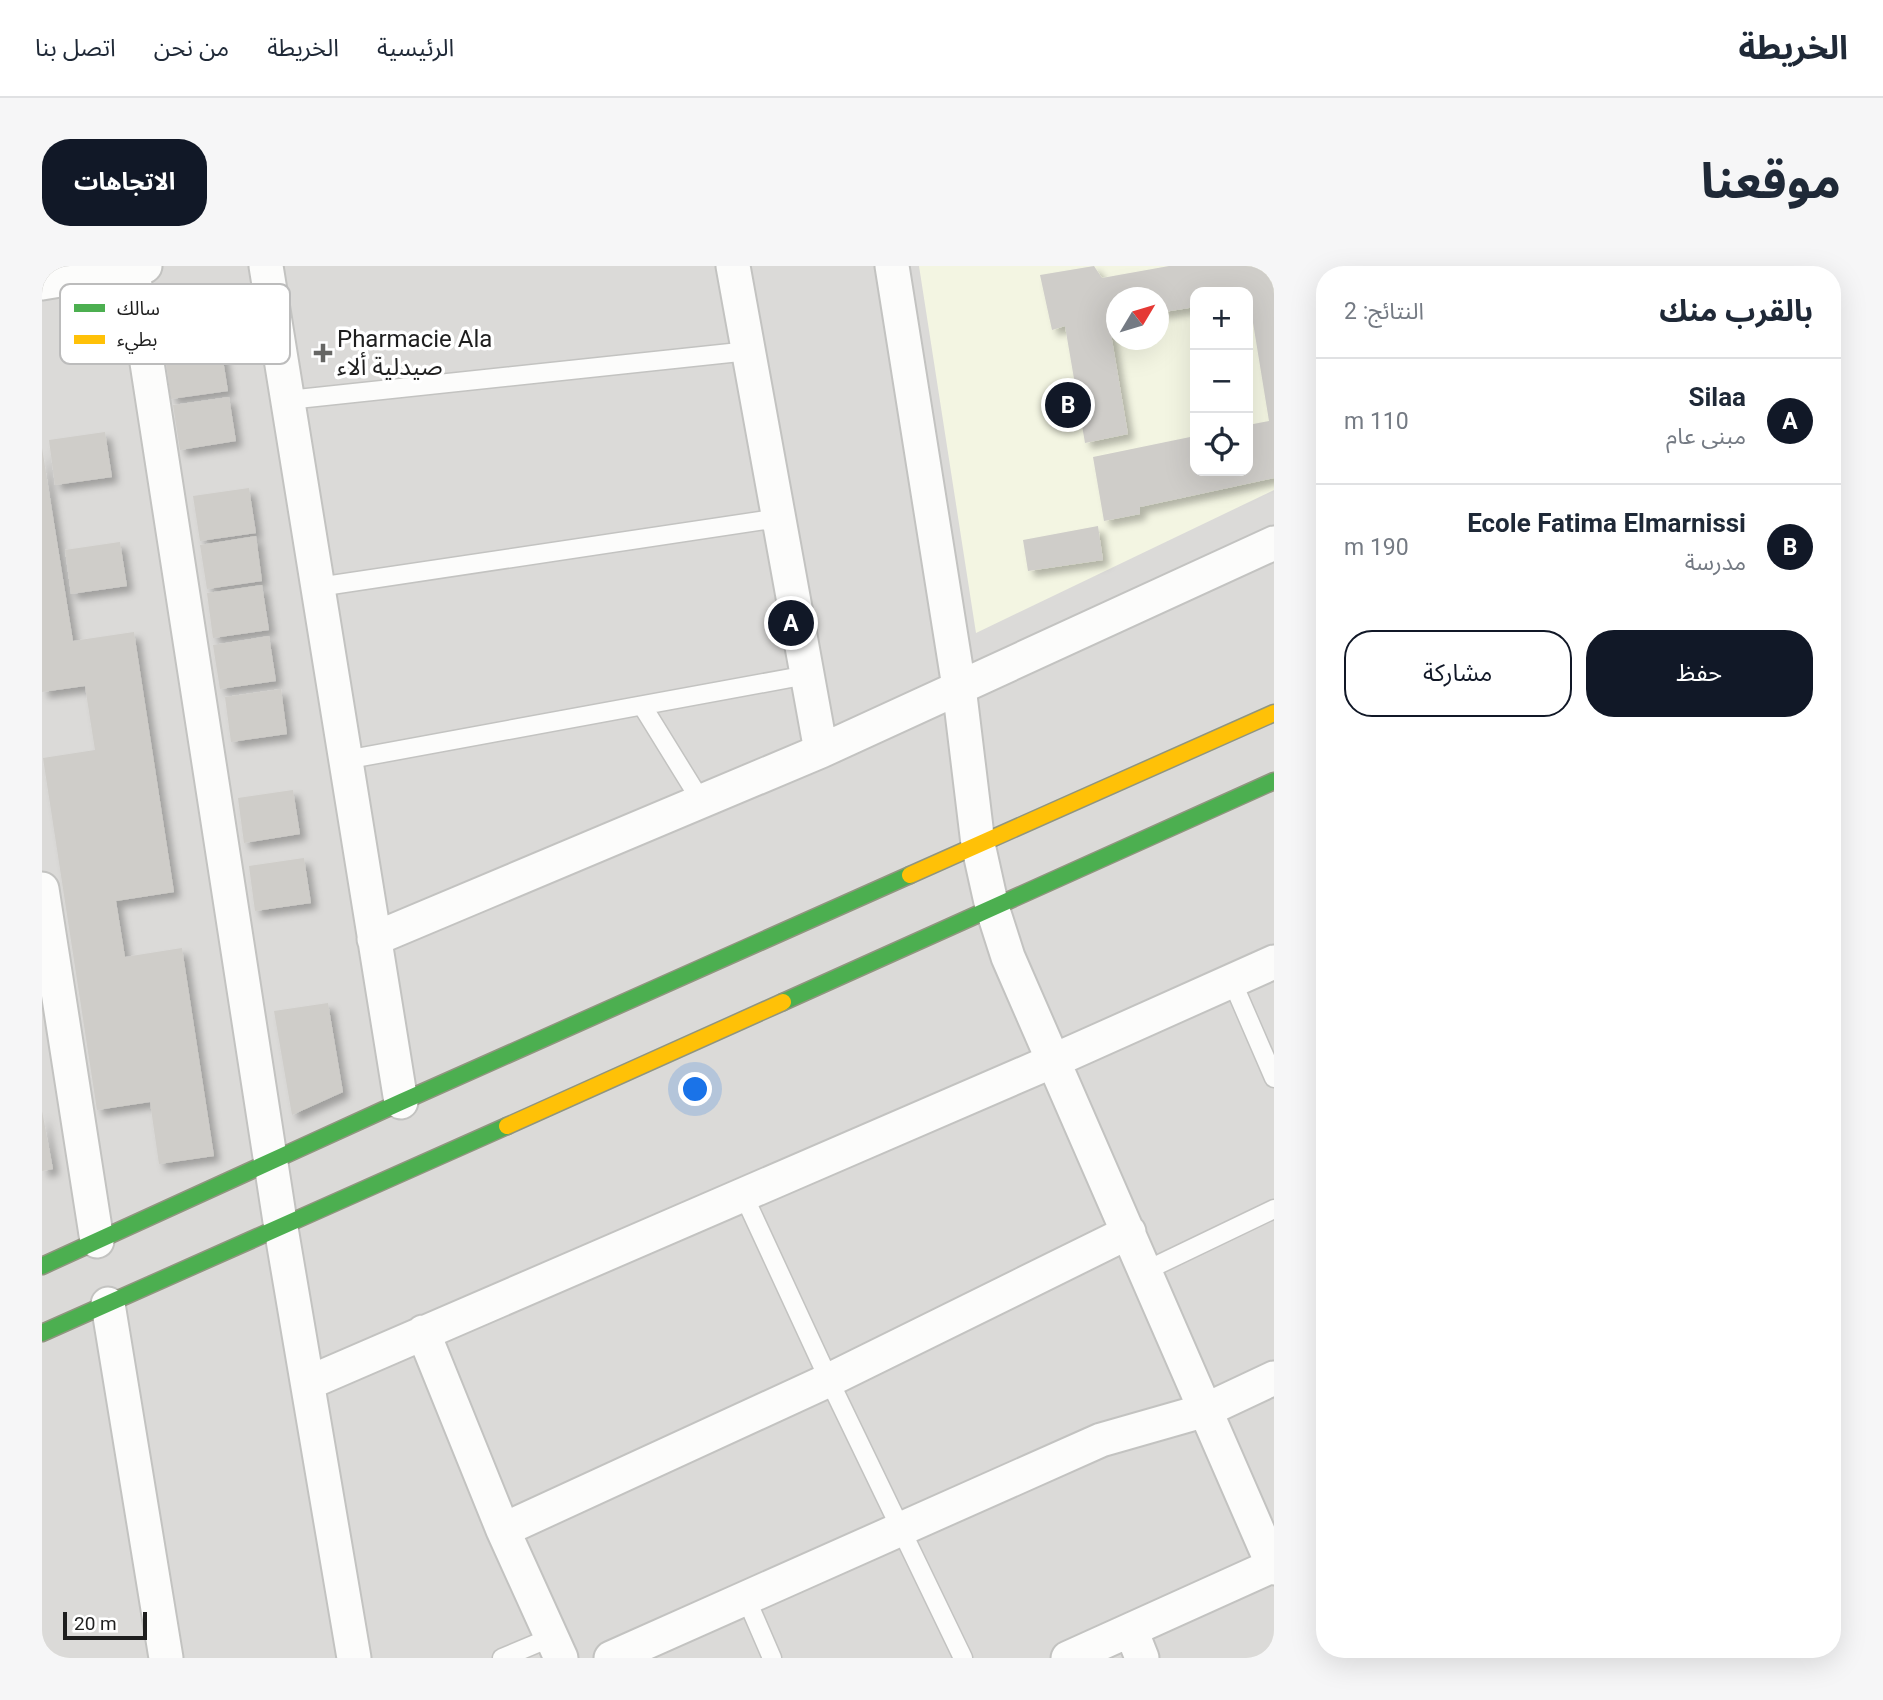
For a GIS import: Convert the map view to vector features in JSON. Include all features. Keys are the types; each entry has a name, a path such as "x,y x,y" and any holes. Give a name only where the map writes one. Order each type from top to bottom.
{"street":[{"path":"266,266 269,284"},
{"path":"733,266 821,751"},
{"path":"892,266 959,687 978,844 992,907 1008,957 1274,1566 1136,1644 1068,1658"},
{"path":"42,284 136,267"},
{"path":"151,364 281,1228 354,1658"},
{"path":"282,364 401,1102"},
{"path":"374,939 821,751 1274,543"},
{"path":"42,1266 401,1102 1274,713"},
{"path":"42,1332 281,1228 1274,781"},
{"path":"42,890 97,1241"},
{"path":"307,1383 1055,1060 1274,962"},
{"path":"503,1530 829,1380 1129,1232"},
{"path":"108,1304 166,1658"},
{"path":"423,1332 503,1530 556,1647"},
{"path":"611,1658 1101,1440 1206,1410 1274,1378"}],"lane":[{"path":"288,400 748,351"},
{"path":"318,587 779,519"},
{"path":"345,760 807,675"},
{"path":"643,707 701,801"},
{"path":"1232,981 1274,1078"},
{"path":"743,1194 962,1658"},
{"path":"1145,1270 1274,1209"},
{"path":"746,1598 772,1658"},
{"path":"502,1658 556,1647"}],"shaded area":[{"path":"42,266 1274,266 1274,1658 42,1658"},
{"path":"919,266 1274,266 1274,490 976,633"}],"building":[{"path":"1094,266 1102,278 1169,266 1274,266 1274,478 1140,507 1140,514 1104,521 1093,457 1190,437 1190,476 1253,476 1253,424 1269,421 1253,323 1253,287 1190,287 1190,308 1169,311 1169,287 1106,287 1106,350 1114,350 1128,434 1085,443 1065,326 1052,330 1040,275"},
{"path":"166,364 224,364 228,391 171,399"},
{"path":"229,397 236,441 180,450 173,405"},
{"path":"105,432 112,477 55,485 49,440"},
{"path":"42,448 73,641 134,632 174,892 116,901 125,957 182,948 214,1156 159,1164 150,1102 97,1110 43,758 95,750 85,686 42,692"},
{"path":"249,488 256,533 200,541 193,496"},
{"path":"1098,526 1103,560 1028,571 1023,540"},
{"path":"256,536 262,581 207,589 200,545"},
{"path":"120,542 127,586 71,594 65,550"},
{"path":"262,585 269,630 213,638 207,593"},
{"path":"269,636 276,681 220,689 213,645"},
{"path":"281,689 287,734 231,742 225,697"},
{"path":"293,790 300,834 244,843 238,798"},
{"path":"304,858 311,903 255,911 249,866"},
{"path":"328,1003 343,1092 292,1115 274,1011"},
{"path":"42,1111 53,1169 42,1171"}],"traffic: fast":[{"path":"783,1002 1274,781"},
{"path":"42,1266 910,875"},
{"path":"42,1333 507,1126"}],"traffic: slow":[{"path":"910,875 1274,713"},
{"path":"507,1126 783,1002"}],"place":[{"name":"Pharmacie Ala صيدلية ألاء","path":"323,353"},
{"name":"Ecole Fatima Elmarnissi","path":"1068,405"},
{"name":"Silaa","path":"791,623"}]}
